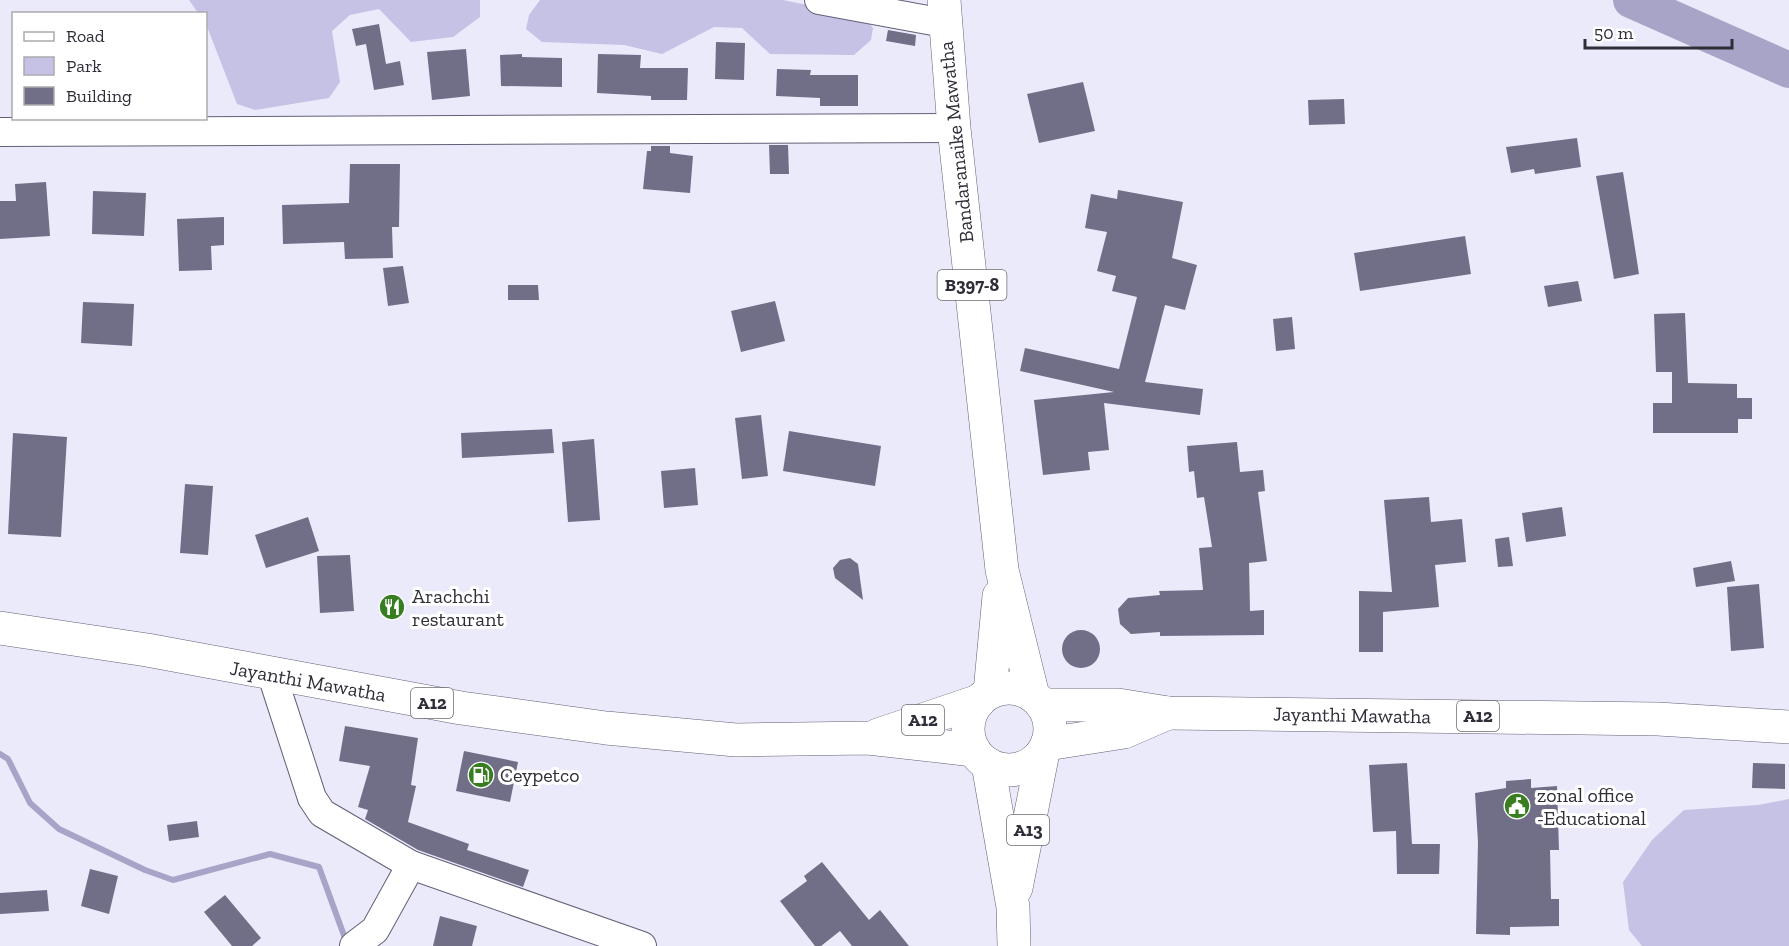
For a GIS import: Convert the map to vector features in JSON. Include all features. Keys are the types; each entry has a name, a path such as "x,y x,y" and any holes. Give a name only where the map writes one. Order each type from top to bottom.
{"main road":[{"name":"Bandaranaike Mawatha","path":"944,12 954,128 1002,570 1038,701"},
{"name":"Bandaranaike Mawatha","path":"985,697 1002,570"},
{"name":"Jayanthi Mawatha","path":"0,628 147,650 272,675 461,708 606,728 736,740 868,738 981,757"},
{"path":"1012,688 1038,701 1048,717 1045,748 1032,763 1018,769 1003,770 981,757 968,724 971,712 985,697 1012,688"},
{"name":"Jayanthi Mawatha","path":"868,738 985,697"},
{"name":"Jayanthi Mawatha","path":"1038,701 1118,705 1168,713 1647,719 1789,727"},
{"name":"Jayanthi Mawatha","path":"1045,748 1124,732 1168,713"},
{"name":"A13","path":"1013,908 1045,748"},
{"name":"A13","path":"981,757 1013,908 1014,946"}],"street":[{"path":"819,0 944,12"},
{"path":"0,132 954,128"},
{"path":"272,675 312,798 322,813 411,865 642,946"},
{"path":"364,942 411,865"}],"green space":[{"path":"189,0 480,0 480,17 453,37 411,42 379,9 350,15 332,31 340,82 329,98 255,110 237,104 207,27 207,12 197,12"},
{"path":"540,0 783,0 864,17 873,28 871,40 854,55 770,54 742,28 714,27 662,54 624,45 542,42 526,29 529,15"},
{"path":"1789,799 1789,946 1642,946 1629,930 1623,882 1652,840 1684,810 1758,805"}],"building":[{"path":"379,24 386,64 400,61 404,85 374,90 366,44 356,46 352,29"},
{"path":"888,30 916,35 915,46 886,41"},
{"path":"716,42 745,43 744,80 715,79"},
{"path":"466,49 470,96 432,100 427,52"},
{"path":"522,54 522,57 562,58 562,87 501,86 500,55"},
{"path":"598,54 641,55 640,68 688,68 687,100 651,100 651,96 597,93"},
{"path":"777,69 811,70 810,75 858,75 858,106 820,106 820,98 776,96"},
{"path":"1083,82 1095,131 1039,143 1027,94"},
{"path":"1344,99 1345,124 1309,125 1308,100"},
{"path":"1577,138 1581,167 1535,174 1534,169 1511,173 1506,147"},
{"path":"769,145 788,145 789,174 770,174"},
{"path":"651,146 670,146 670,153 693,156 690,193 643,189 647,151 651,151"},
{"path":"350,164 400,164 399,227 392,227 393,258 345,259 344,242 283,244 282,205 349,203"},
{"path":"1623,172 1639,274 1614,279 1596,176"},
{"path":"46,182 50,236 0,239 0,201 16,201 15,184"},
{"path":"1118,190 1183,202 1172,258 1197,265 1185,310 1165,305 1145,382 1203,389 1200,415 1104,403 1109,450 1088,452 1090,470 1043,475 1034,400 1114,392 1020,371 1025,348 1119,369 1137,297 1112,291 1116,276 1097,271 1107,232 1085,228 1091,194 1117,199"},
{"path":"93,191 146,193 144,236 92,234"},
{"path":"224,217 224,245 211,246 212,270 179,271 177,219"},
{"path":"1465,236 1471,274 1360,291 1354,253"},
{"path":"403,266 409,303 388,306 383,268"},
{"path":"1578,281 1582,301 1548,307 1544,286"},
{"path":"508,285 538,285 539,300 508,300"},
{"path":"775,301 785,341 741,352 731,311"},
{"path":"83,302 134,304 132,346 81,343"},
{"path":"1685,313 1688,383 1737,384 1737,398 1752,398 1752,419 1738,419 1738,433 1653,433 1653,403 1672,403 1672,372 1656,372 1654,314"},
{"path":"1292,317 1295,349 1276,351 1273,319"},
{"path":"761,415 768,476 742,479 735,418"},
{"path":"552,429 554,453 462,458 461,433"},
{"path":"789,431 881,446 875,486 783,471"},
{"path":"13,433 67,437 61,537 8,534"},
{"path":"594,439 600,520 568,522 562,442"},
{"path":"1237,442 1240,472 1263,470 1265,491 1258,492 1267,561 1249,563 1250,611 1264,610 1264,635 1160,636 1160,632 1131,634 1120,624 1118,609 1128,598 1160,595 1159,591 1203,590 1199,548 1212,547 1204,497 1197,498 1194,471 1189,472 1187,446"},
{"path":"695,468 698,505 664,508 661,471"},
{"path":"185,484 213,486 208,555 180,553"},
{"path":"1429,497 1431,522 1462,519 1466,562 1435,565 1439,607 1383,612 1383,652 1359,652 1359,591 1392,592 1384,500"},
{"path":"1562,507 1566,536 1526,542 1522,513"},
{"path":"308,517 319,551 266,568 255,535"},
{"path":"1509,537 1513,566 1498,567 1495,539"},
{"path":"350,555 354,611 320,613 317,556"},
{"path":"850,558 858,564 863,600 835,578 833,568 840,560"},
{"path":"1731,561 1735,581 1696,587 1693,568"},
{"path":"1759,584 1764,648 1731,651 1727,587"},
{"path":"1081,630 1094,636 1100,649 1094,662 1081,668 1068,662 1062,649 1068,636"},
{"path":"345,726 418,738 411,785 416,786 408,822 469,844 467,850 529,870 523,887 418,850 365,819 368,810 358,807 370,766 339,761"},
{"path":"464,751 518,762 510,802 456,791"},
{"path":"1407,763 1412,844 1440,844 1439,874 1397,874 1396,831 1373,832 1369,765"},
{"path":"1753,763 1785,764 1785,789 1752,788"},
{"path":"1531,779 1531,788 1557,786 1559,850 1550,850 1551,899 1559,899 1559,926 1510,927 1510,935 1476,934 1478,842 1475,793 1506,788 1506,781"},
{"path":"197,821 199,837 169,841 167,825"},
{"path":"822,862 869,920 880,910 909,946 852,946 840,931 821,946 815,946 780,901 807,881 804,876"},
{"path":"90,869 118,876 109,914 81,906"},
{"path":"47,890 49,911 0,914 0,893"},
{"path":"225,895 261,938 252,946 232,946 204,912"},
{"path":"440,916 477,926 472,946 433,946"}],"waterway":[{"path":"1631,0 1789,70"},
{"path":"0,754 8,759 30,803 59,829 145,870 173,880 270,854 319,867 346,941"}],"place":[{"name":"Arachchi restaurant","path":"392,607"},
{"name":"Ceypetco","path":"481,775"},
{"name":"zonal office -Educational","path":"1517,806"}]}
